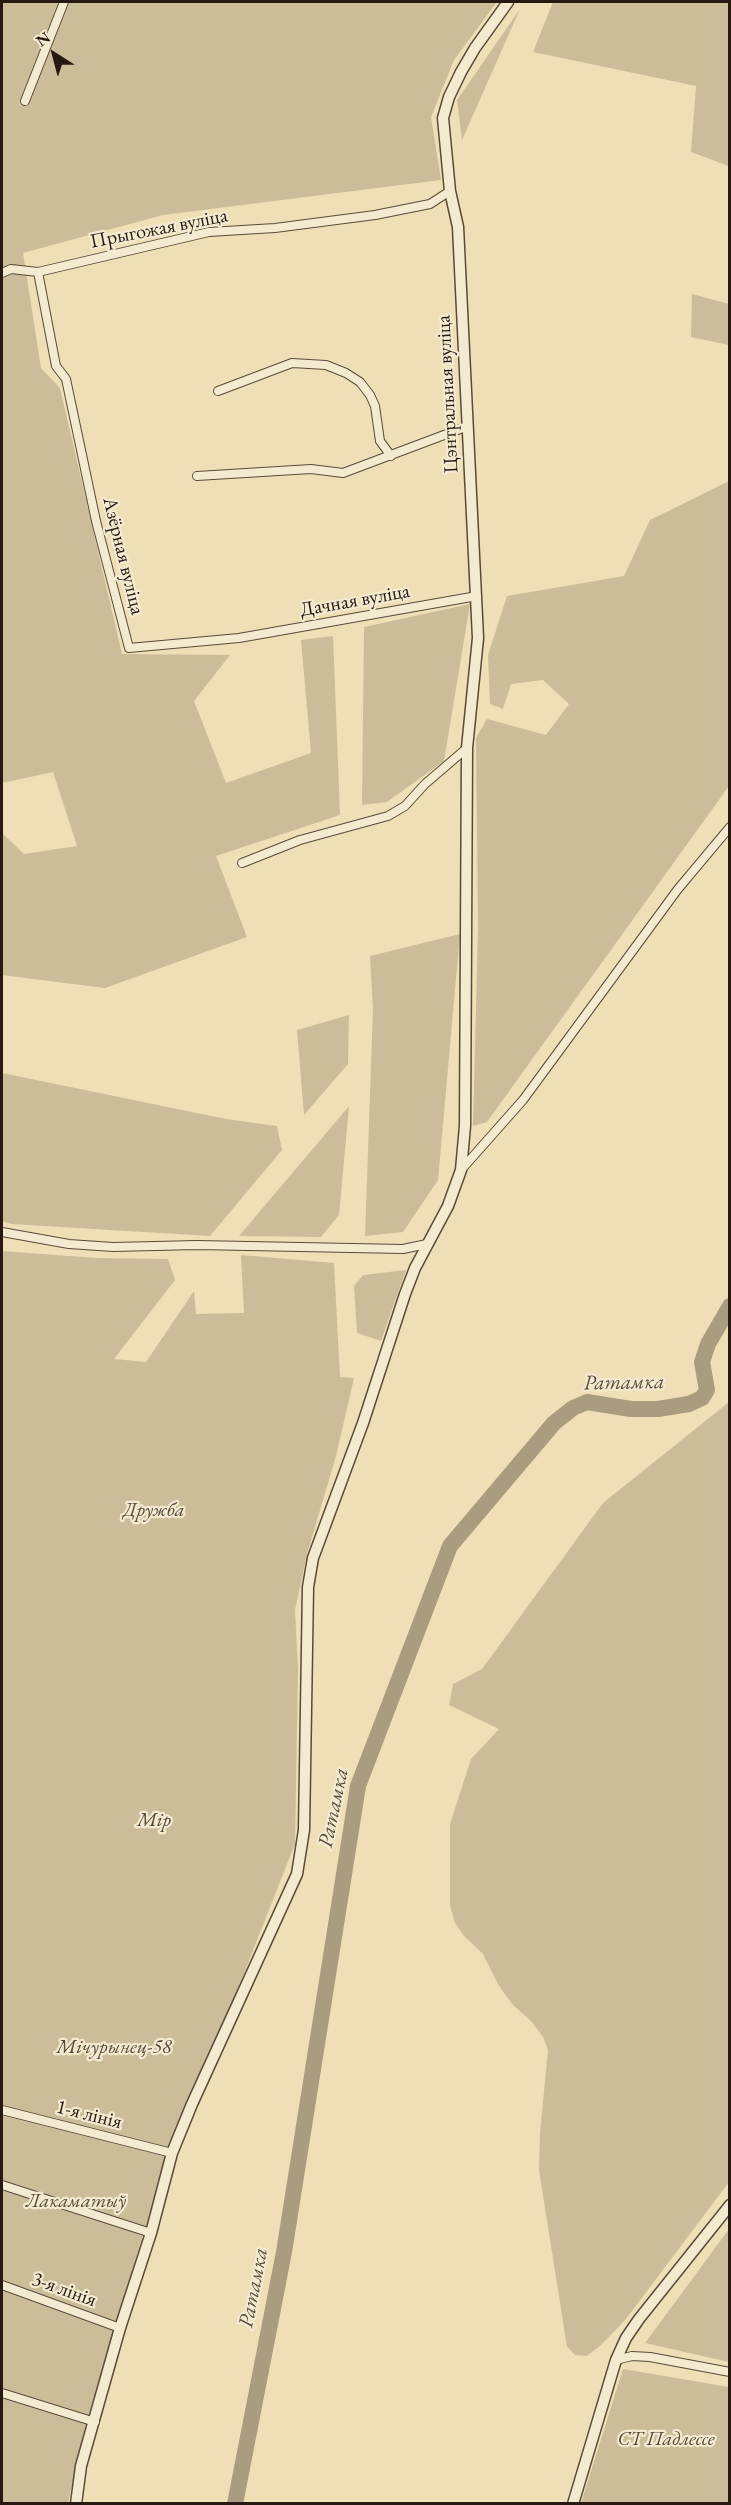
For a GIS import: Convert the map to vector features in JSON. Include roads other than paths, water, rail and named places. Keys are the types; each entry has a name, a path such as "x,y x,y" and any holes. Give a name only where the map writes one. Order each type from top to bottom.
{"street":[{"path":"25,100 64,2"},
{"name":"Цэнтральная вуліца","path":"76,2504 91,2420 170,2153 297,1874 304,1830 308,1587 313,1558 363,1423 405,1294 427,1244 448,1206 461,1170 465,1126 467,748 478,638 458,227 450,191 443,118 461,72 508,2"},
{"name":"Прыгожая вуліца","path":"2,273 11,269 38,272 209,232 275,228 375,215 430,204 450,191"},
{"name":"Азёрная вуліца","path":"38,272 56,366 66,379 96,520 129,648 239,638"},
{"path":"218,391 292,363 326,365 360,382 370,395 375,406 380,441 391,456"},
{"path":"197,476 311,469 343,473 468,426"},
{"name":"Дачная вуліца","path":"239,638 477,596"},
{"path":"242,863 300,840 388,816 405,806 444,767 467,748"},
{"path":"461,1170 523,1100 678,889 729,827"},
{"path":"2,1232 69,1244 113,1247 197,1245 403,1249 427,1244"},
{"name":"1-я лінія","path":"2,2110 170,2153"},
{"path":"2,2185 148,2232"},
{"path":"573,2504 616,2360 639,2319 729,2205"},
{"name":"3-я лінія","path":"2,2285 118,2327"},
{"path":"616,2360 650,2356 729,2372"},
{"path":"2,2393 91,2420"}],"waterway":[{"name":"Ратамка","path":"235,2504 284,2252 358,1786 450,1546 554,1423 573,1408 587,1402 631,1409 658,1409 689,1404 702,1398 707,1390 702,1362 708,1344 730,1306"}],"park label":[{"name":"Дружба","path":"154,1511"},
{"name":"Мір","path":"154,1821"},
{"name":"Мічурынец-58","path":"114,2048"},
{"name":"Лакаматыў","path":"76,2202"},
{"name":"СТ Падлессе","path":"666,2440"}]}
